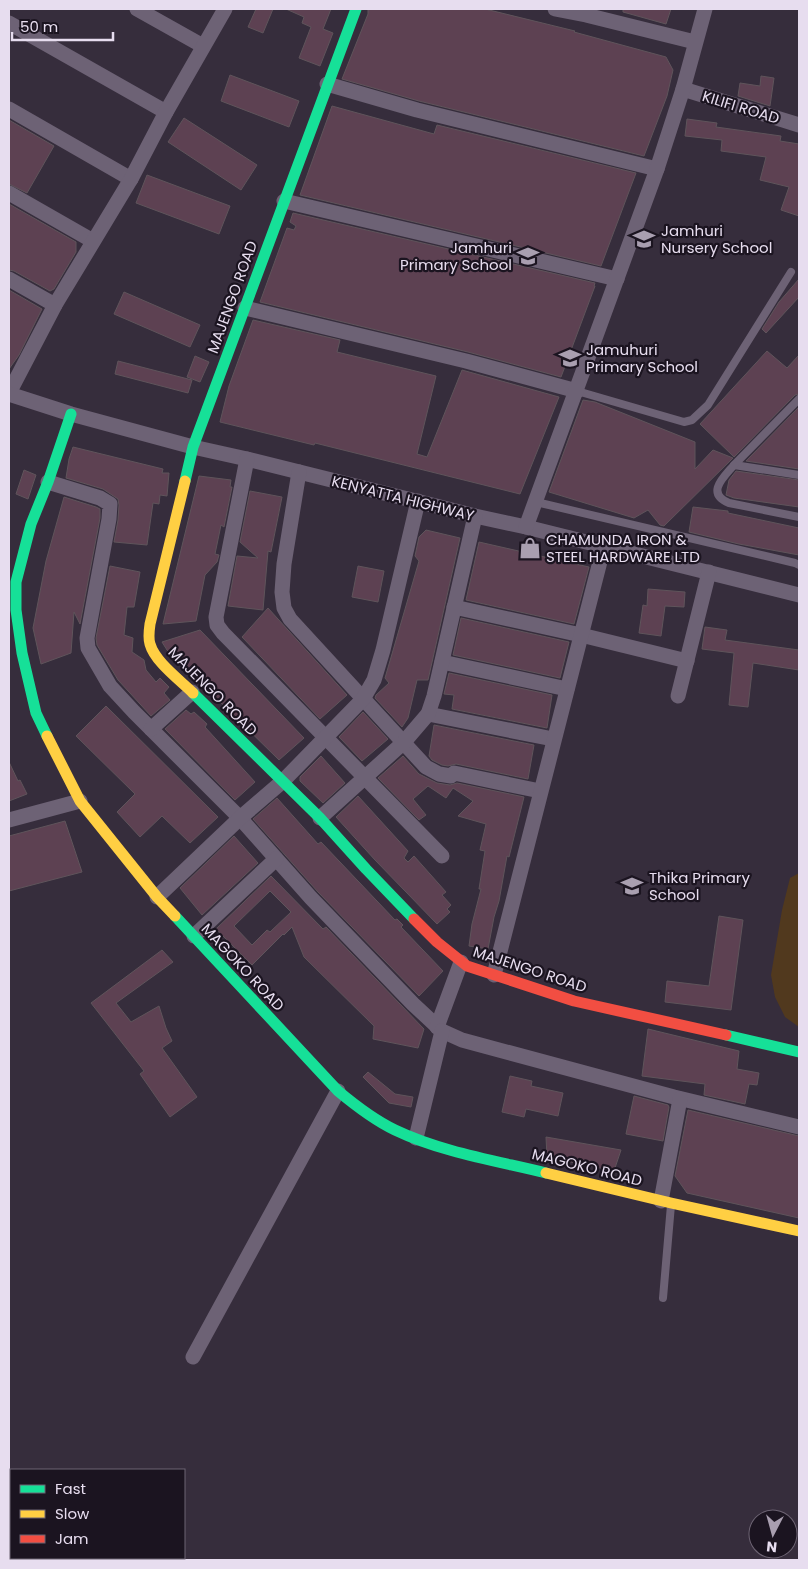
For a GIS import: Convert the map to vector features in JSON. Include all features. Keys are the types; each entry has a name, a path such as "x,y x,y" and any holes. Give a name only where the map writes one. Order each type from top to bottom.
{"street":[{"path":"136,9 203,46"},
{"path":"9,393 55,305 131,180 166,112 225,9"},
{"name":"MAJENGO ROAD","path":"356,9 193,447 150,624 148,639 150,648 157,658 320,818 372,876 437,942 467,966 574,1001 799,1052"},
{"path":"555,9 587,12 696,42"},
{"path":"526,527 656,169 682,89 704,9"},
{"path":"9,22 166,112"},
{"path":"327,84 416,110 656,169"},
{"name":"KILIFI ROAD","path":"682,89 799,125"},
{"path":"9,109 131,180"},
{"path":"9,193 93,241"},
{"path":"284,201 617,279"},
{"path":"9,279 55,305"},
{"path":"245,308 466,361 576,391"},
{"name":"KENYATTA HIGHWAY","path":"9,393 71,414 193,447 799,595"},
{"name":"MAGOKO ROAD","path":"71,414 48,482 30,524 12,582 22,653 36,713 80,801 158,897 338,1090 364,1112 395,1130 435,1146 666,1202 799,1231"},
{"path":"248,459 216,617 217,624 223,634 442,856"},
{"path":"299,472 284,564 282,592 284,608 290,619 426,766 439,774 451,776 454,773 540,791"},
{"path":"48,482 107,501 110,504 109,519 87,638 88,648 110,686 240,818 376,967 412,1004 440,1029 462,1040 680,1099 799,1127"},
{"path":"158,897 240,818 283,781 363,699 374,680 383,650 418,501"},
{"path":"320,818 404,742 428,714 442,662 475,516"},
{"path":"494,975 604,546"},
{"path":"678,696 709,572"},
{"path":"454,607 687,661"},
{"path":"442,662 566,689"},
{"path":"151,729 192,692"},
{"path":"428,714 554,739"},
{"path":"9,820 80,801"},
{"path":"194,936 276,859"},
{"path":"416,1138 440,1029 461,962"},
{"path":"193,1357 338,1090"},
{"path":"666,1202 680,1099"}],"lane":[{"path":"576,391 684,422 692,420 708,406 791,272"},
{"path":"799,399 734,465 717,488 723,501 799,517"},
{"path":"734,465 799,475"},
{"path":"536,502 795,562 799,565"},
{"path":"662,1298 666,1202"}],"shaded area":[{"path":"799,873 799,1027 785,1017 775,997 771,975 782,910 790,878"}],"building":[{"path":"256,9 273,9 263,33 248,27"},
{"path":"286,9 331,9 323,29 333,33 320,66 299,58 311,27 302,23 304,17"},
{"path":"368,9 485,9 575,31 666,57 673,70 667,96 644,156 419,101 342,79 368,14"},
{"path":"623,9 671,9 666,24 623,12"},
{"path":"230,75 299,101 289,127 221,101"},
{"path":"761,76 774,78 770,106 738,96 740,83 760,86"},
{"path":"332,106 434,134 437,125 636,173 601,266 300,195"},
{"path":"184,118 257,165 241,190 168,142"},
{"path":"687,119 717,123 716,127 781,136 780,141 799,144 799,216 781,210 789,187 760,180 766,157 721,151 722,140 685,136"},
{"path":"9,120 54,146 27,193 9,184"},
{"path":"147,175 230,206 219,234 136,203"},
{"path":"9,204 76,242 76,252 54,289 50,291 9,270"},
{"path":"293,213 595,283 561,377 468,352 260,302 287,228 294,230 296,226 290,222"},
{"path":"799,279 799,297 766,333 762,329 779,302"},
{"path":"9,290 42,309 19,355 9,369"},
{"path":"124,292 200,325 190,347 114,314"},
{"path":"253,320 340,340 337,352 436,376 417,454 427,457 462,370 559,397 520,494 315,443 314,445 220,422 229,386"},
{"path":"767,351 787,368 799,355 799,394 795,395 734,457 700,424"},
{"path":"195,356 209,362 200,382 187,377"},
{"path":"118,361 192,380 188,393 115,374"},
{"path":"583,400 595,402 695,442 695,469 713,450 733,458 664,526 660,525 648,510 634,518 549,492"},
{"path":"799,407 799,469 746,461"},
{"path":"73,447 163,469 162,473 169,473 167,496 160,495 159,504 153,503 147,545 114,542 118,520 118,499 103,489 66,478"},
{"path":"24,470 36,475 28,499 16,494"},
{"path":"736,471 799,480 799,507 734,498 726,495 729,480"},
{"path":"199,476 231,480 230,487 232,487 224,527 221,525 215,554 219,555 217,562 205,575 196,621 163,624"},
{"path":"250,491 282,497 271,552 268,551 263,610 228,606 237,556 258,558 240,542"},
{"path":"64,497 100,509 100,518 80,624 74,612 71,653 41,664 33,628 46,561"},
{"path":"693,507 728,511 728,513 799,528 799,555 739,544 689,532"},
{"path":"426,530 460,538 428,680 417,680 408,718 402,727 375,698 389,683 385,678 419,561 415,556 419,537"},
{"path":"479,542 589,567 574,624 466,600"},
{"path":"110,566 140,572 134,607 127,607 124,635 133,638 132,652 144,660 146,670 156,682 160,678 169,687 164,693 170,700 151,716 118,680 97,645 96,638"},
{"path":"358,566 384,571 378,602 352,597"},
{"path":"648,589 685,592 684,607 665,606 661,636 639,633 643,605 647,606"},
{"path":"268,608 347,695 320,719 242,637"},
{"path":"461,618 569,642 560,678 453,655"},
{"path":"705,627 727,630 725,640 799,650 799,670 753,663 748,707 729,705 734,653 702,649"},
{"path":"200,630 304,738 279,760 167,650 162,642"},
{"path":"449,673 552,695 547,728 452,709 454,695 444,694"},
{"path":"106,706 218,817 190,843 162,816 140,837 117,812 135,794 76,736"},
{"path":"186,710 191,714 194,712 207,724 205,727 255,782 235,800 165,729"},
{"path":"363,712 388,739 362,761 339,737"},
{"path":"434,725 534,745 528,779 456,764 442,765 432,760 429,756"},
{"path":"321,756 345,783 323,803 300,781 300,777"},
{"path":"403,756 419,774 437,783 450,785 457,783 524,797 509,857 507,856 488,949 469,946 472,924 481,889 479,889 485,851 480,850 486,824 458,816 473,801 453,788 446,798 428,786 413,799 426,815 419,820 378,778"},
{"path":"9,762 27,794 9,801"},
{"path":"358,796 408,851 404,858 408,862 414,856 446,892 442,895 451,905 447,909 450,912 437,924 336,817"},
{"path":"277,798 318,844 321,842 395,920 397,919 403,925 401,927 443,971 419,996 318,892 253,819"},
{"path":"65,821 82,872 9,891 9,836"},
{"path":"234,836 258,863 202,915 180,888"},
{"path":"271,876 323,929 326,927 424,1029 418,1048 373,1039 374,1026 304,957 292,927 252,965 216,929","holes":["270,891 291,912 270,932 267,930 252,945 234,926"]},
{"path":"719,916 743,920 731,1010 665,1002 667,981 709,986"},
{"path":"162,950 173,962 116,1003 131,1022 159,1006 172,1041 162,1048 197,1097 170,1117 140,1074 144,1071 91,1003"},
{"path":"648,1029 739,1051 737,1069 759,1073 757,1085 749,1084 745,1104 704,1095 705,1084 642,1076"},
{"path":"368,1072 395,1094 413,1097 411,1107 389,1103 363,1077"},
{"path":"510,1076 532,1081 531,1086 563,1093 558,1116 526,1109 524,1117 502,1112"},
{"path":"634,1096 668,1105 663,1141 626,1134"},
{"path":"688,1110 799,1136 799,1218 687,1193 675,1176"},
{"path":"546,1137 621,1150 614,1171 547,1157"}],"traffic: fast":[{"path":"185,481 193,447 356,9"},
{"path":"47,736 36,713 22,653 16,610 16,582 31,524 48,482 71,414"},
{"path":"193,693 320,818 414,919"},
{"path":"175,916 338,1091 365,1112 380,1122 413,1138 469,1155 546,1173"},
{"path":"726,1035 799,1052"}],"traffic: slow":[{"path":"185,481 150,624 149,637 150,644 157,657 193,693"},
{"path":"47,736 80,801 157,897 175,916"},
{"path":"546,1173 799,1231"}],"traffic: jam":[{"path":"414,919 437,942 467,966 574,1001 726,1035"}],"place":[{"name":"Jamhuri Nursery School","path":"644,239"},
{"name":"Jamhuri Primary School","path":"528,256"},
{"name":"Jamuhuri Primary School","path":"570,358"},
{"name":"CHAMUNDA IRON & STEEL HARDWARE LTD","path":"530,548"},
{"name":"Thika Primary School","path":"632,886"}]}
